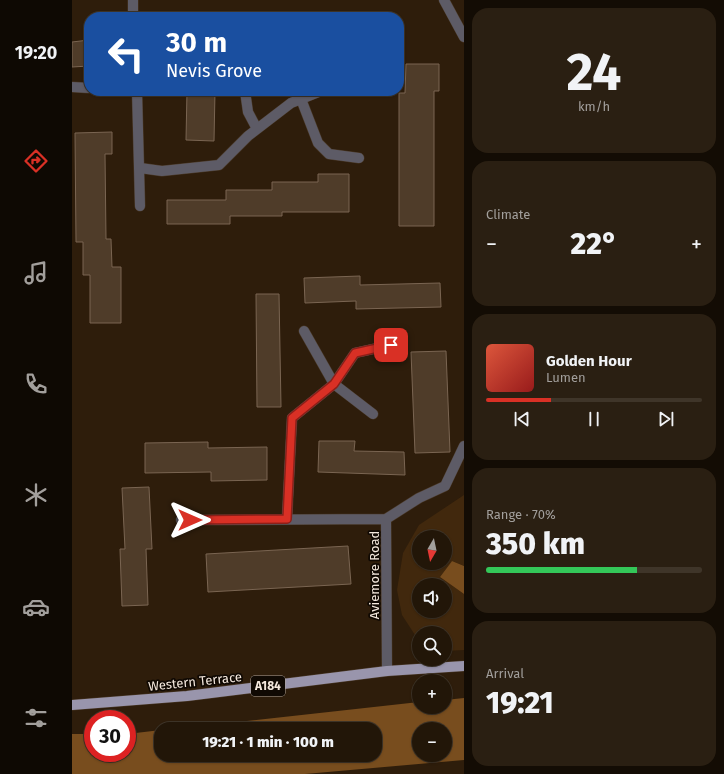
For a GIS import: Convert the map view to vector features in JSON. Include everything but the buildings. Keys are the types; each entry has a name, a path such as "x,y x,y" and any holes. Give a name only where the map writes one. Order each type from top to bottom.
{"main road":[{"name":"Western Terrace","path":"72,705 187,696 387,671 464,666"}],"street":[{"path":"133,0 133,12"},
{"path":"444,0 464,37"},
{"path":"72,87 84,88"},
{"path":"137,96 140,206"},
{"path":"246,96 248,112 257,129"},
{"path":"140,168 162,171 219,165 257,129 291,103 308,96"},
{"path":"301,99 318,143 329,154 360,158"},
{"path":"304,331 334,384 373,414"},
{"path":"287,519 292,418 334,384 355,353 391,345"},
{"name":"Aviemore Road","path":"387,671 386,519 418,498 445,486 464,446"},
{"path":"181,520 386,519"}],"shaded area":[{"path":"464,495 464,566 452,561 452,530 416,530 419,525"},
{"path":"412,537 412,570 445,570 440,577 441,578 412,578 412,618 452,618 452,586 464,594 464,650 452,651 452,626 412,626 412,630 402,615 397,590 403,553"},
{"path":"452,561 464,566 464,594 452,586 452,578 440,577 445,570 452,570"},
{"path":"464,698 464,760 452,761 452,722 412,722 412,762 441,762 305,774 72,774 72,734 84,734 84,762 136,762 136,733 154,731 154,762 382,762 382,722 238,722 412,703 412,714 452,714 452,699"}],"route":[{"path":"190,520 287,519 292,418 334,384 355,353 391,345"}]}
